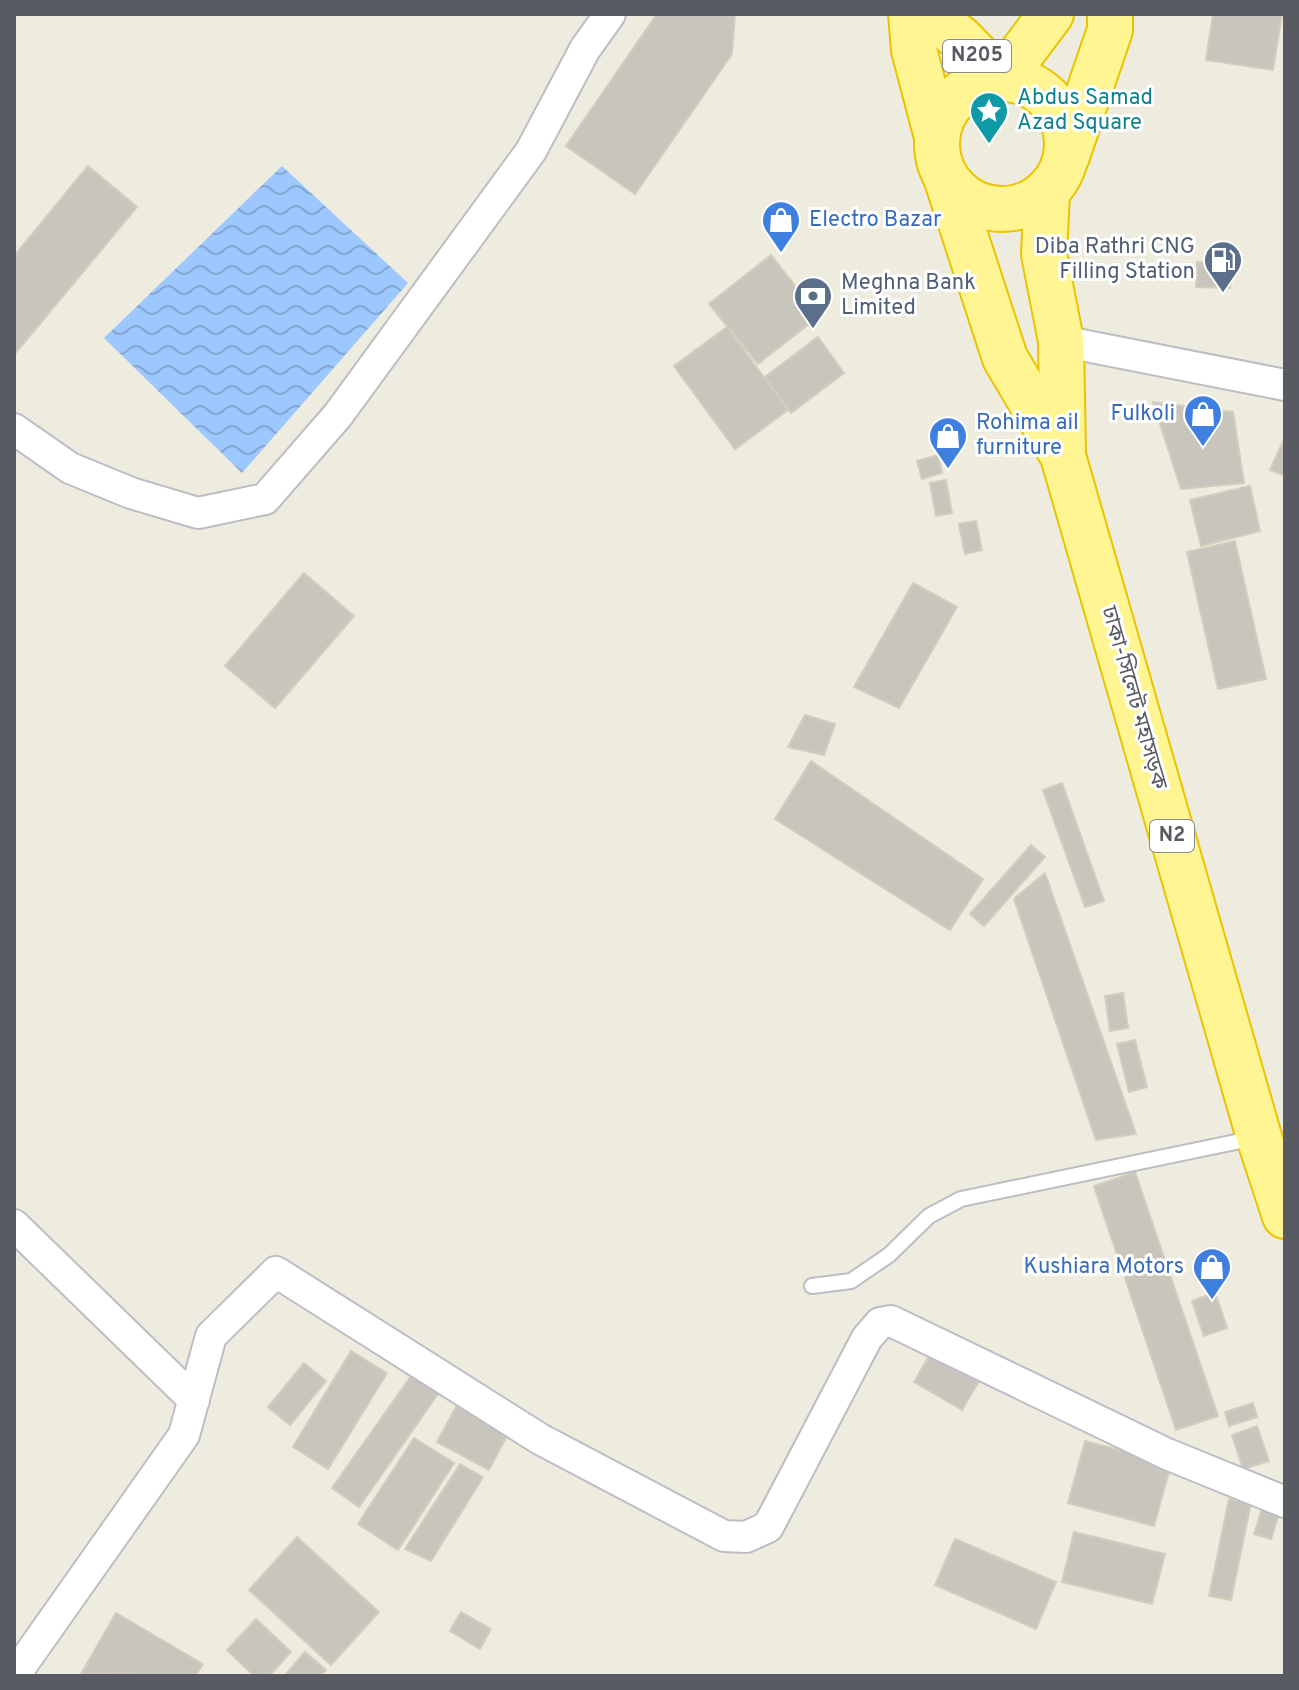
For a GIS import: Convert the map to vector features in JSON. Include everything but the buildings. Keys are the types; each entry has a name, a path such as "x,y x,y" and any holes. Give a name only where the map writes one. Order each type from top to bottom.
{"highway":[{"name":"N205","path":"911,14 914,50 941,157"},
{"name":"N205","path":"929,14 961,39 1010,66"},
{"path":"1010,66 1049,98 1061,117 1067,139 1056,176 1020,207 998,209 976,204 959,193 941,157 943,117 954,100 970,87 1010,66 1051,14"},
{"name":"N2","path":"1063,456 1061,341 1044,254 1056,176 1110,30 1110,14"},
{"name":"N2","path":"941,157 1005,358 1063,456"},
{"name":"ঢাকা-সিলেট মহাসড়ক","path":"1063,456 1259,1137 1285,1216"}],"street":[{"path":"14,429 70,468 131,493 198,513 265,499 338,415 531,151 585,49 610,14"},
{"path":"1061,341 1285,385"},
{"path":"14,1225 194,1400"},
{"path":"14,1676 184,1435 211,1336 276,1272 540,1439 724,1536 746,1537 768,1527 867,1338 880,1323 891,1321 1167,1454 1285,1502"}],"lane":[{"path":"812,1286 851,1281 889,1255 929,1216 961,1199 1259,1137"}],"water":[{"path":"282,166 408,283 242,473 104,338"}],"place":[{"name":"Abdus Samad Azad Square","path":"989,145"},
{"name":"Electro Bazar","path":"781,254"},
{"name":"Diba Rathri CNG Filling Station","path":"1223,294"},
{"name":"Meghna Bank Limited","path":"813,330"},
{"name":"Fulkoli","path":"1203,448"},
{"name":"Rohima ail furniture","path":"948,470"},
{"name":"Kushiara Motors","path":"1212,1301"}]}
